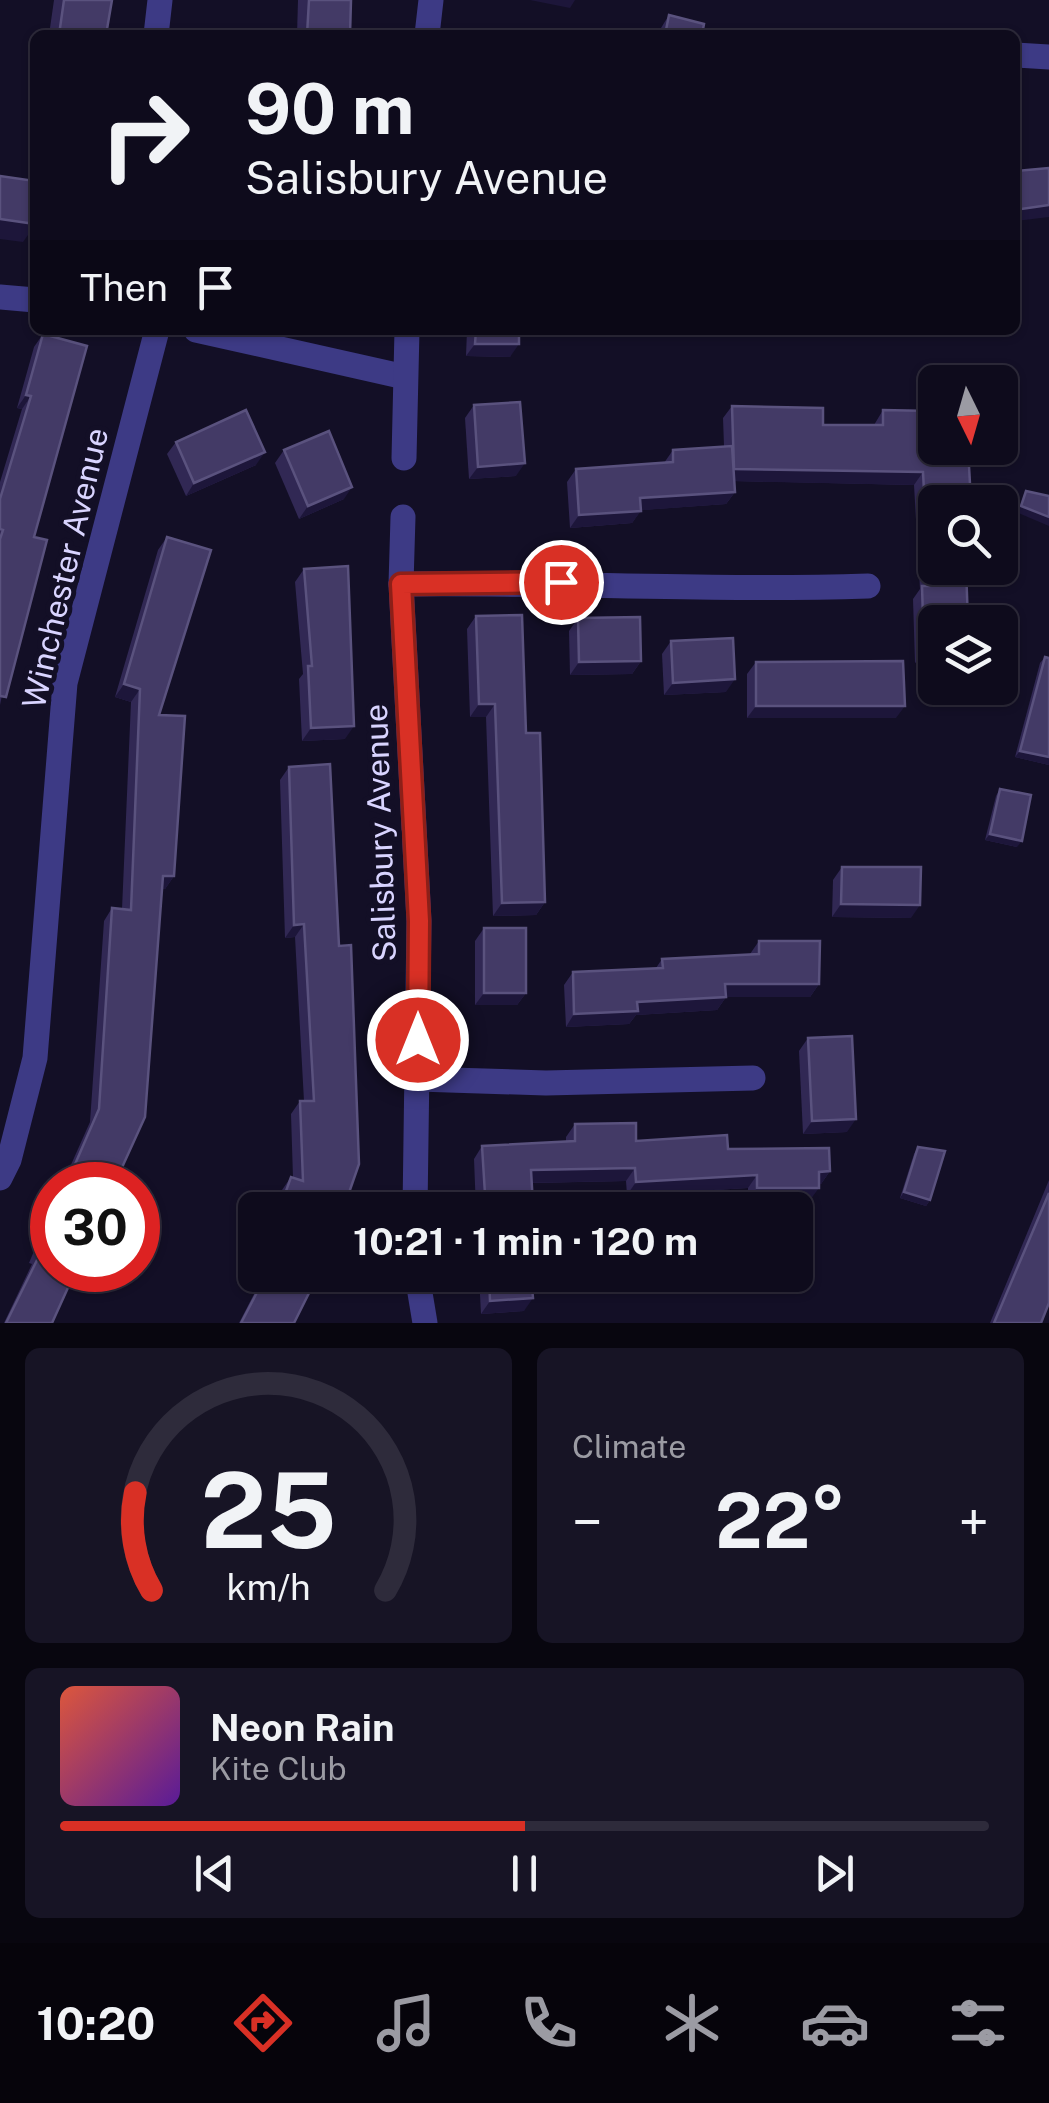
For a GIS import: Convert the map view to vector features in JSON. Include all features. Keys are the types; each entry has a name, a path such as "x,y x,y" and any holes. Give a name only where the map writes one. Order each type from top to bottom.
{"street":[{"path":"157,30 160,0"},
{"path":"427,30 431,0"},
{"path":"1020,55 1049,57"},
{"path":"0,297 30,300"},
{"name":"Winchester Avenue","path":"0,1178 9,1160 35,1058 65,682 156,335"},
{"path":"219,335 406,376"},
{"path":"404,458 407,335"},
{"name":"Salisbury Avenue","path":"403,517 401,584 419,921 415,1192"},
{"path":"401,584 561,582 726,591 868,586"},
{"path":"418,1079 546,1084 754,1078"},
{"path":"416,1318 417,1292"}],"building":[{"path":"64,0 112,0 107,30 60,30"},
{"path":"309,0 351,0 350,30 307,30"},
{"path":"669,15 704,24 703,30 666,30"},
{"path":"1049,168 1049,205 1020,209 1020,171"},
{"path":"0,176 30,180 30,223 0,219"},
{"path":"43,335 87,346 34,537 47,540 6,697 0,696 0,499 31,396 26,395"},
{"path":"476,335 519,335 519,344 475,344"},
{"path":"520,402 525,463 478,467 474,405"},
{"path":"732,406 823,408 823,425 883,425 883,410 918,411 918,465 969,465 970,485 924,485 923,472 734,469"},
{"path":"246,410 265,452 194,483 176,442"},
{"path":"329,431 352,487 308,506 284,450"},
{"path":"732,446 735,492 640,498 641,511 579,515 576,469 673,462 673,450"},
{"path":"1026,491 1049,496 1049,517 1021,506"},
{"path":"167,537 211,550 159,715 185,716 174,876 163,876 145,1117 124,1162 76,1162 99,1109 112,908 131,910 140,689 124,684"},
{"path":"348,566 354,726 311,728 308,666 312,666 304,569"},
{"path":"967,585 967,605 923,605 922,586"},
{"path":"522,615 526,733 540,733 545,902 502,903 495,704 479,704 476,616"},
{"path":"640,617 641,661 579,662 578,618"},
{"path":"733,638 735,679 673,683 671,641"},
{"path":"1045,657 1049,658 1049,757 1020,751"},
{"path":"903,661 905,706 756,706 756,662"},
{"path":"330,764 339,946 351,945 359,1164 349,1192 286,1192 291,1177 303,1181 300,1101 314,1101 304,924 294,925 289,767"},
{"path":"1000,789 1031,795 1022,841 990,834"},
{"path":"842,867 921,867 920,905 841,904"},
{"path":"484,928 526,928 526,993 484,993"},
{"path":"759,941 820,941 819,984 725,984 726,997 637,1002 638,1011 574,1014 573,972 663,968 662,959 759,954"},
{"path":"852,1036 856,1119 812,1121 808,1038"},
{"path":"636,1123 636,1141 727,1135 728,1149 829,1148 830,1171 819,1172 819,1188 757,1188 757,1175 636,1182 635,1168 531,1170 532,1192 485,1192 482,1146 575,1141 575,1124"},
{"path":"918,1147 945,1151 930,1200 904,1192"},
{"path":"1049,1193 1049,1303 1041,1323 994,1323"},
{"path":"30,1274 30,1292 66,1292 52,1323 6,1323"},
{"path":"257,1292 310,1292 294,1323 241,1323"},
{"path":"490,1292 532,1292 533,1298 490,1301"}],"route":[{"path":"418,1040 419,921 401,584 561,582"}]}
